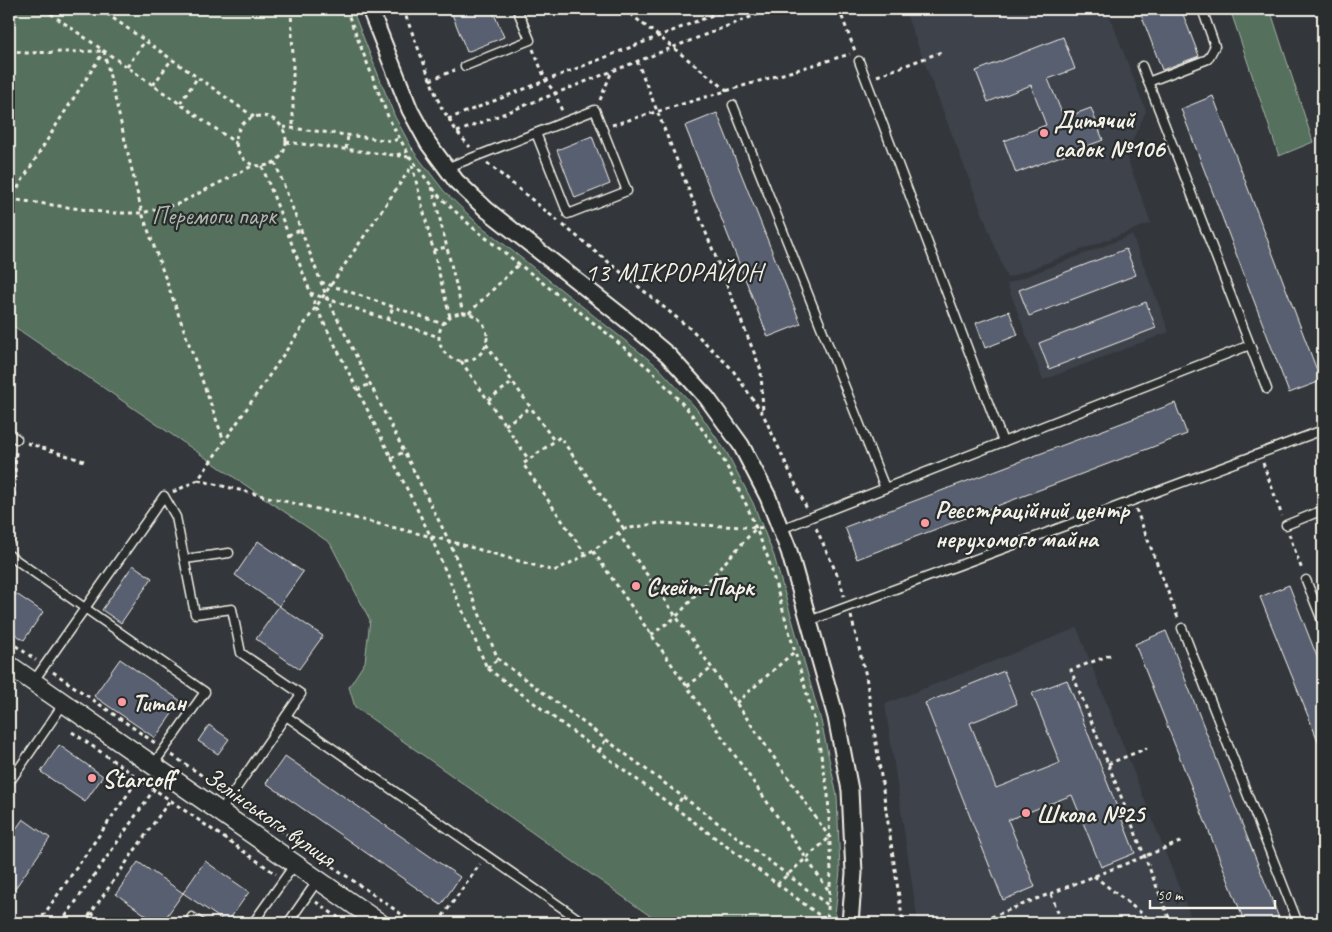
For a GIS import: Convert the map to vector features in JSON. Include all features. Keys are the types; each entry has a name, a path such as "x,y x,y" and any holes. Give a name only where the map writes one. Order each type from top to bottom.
{"street":[{"path":"371,12 410,110 428,143 456,181 487,210 668,355 707,398 741,445 768,496 789,550 836,717 850,790 854,872 850,923"},
{"name":"Зелінського вулиця","path":"9,665 380,923"}],"lane":[{"path":"371,12 387,9"},
{"path":"465,66 530,40 517,9"},
{"path":"1148,82 1208,59 1215,46 1202,9"},
{"path":"859,61 1003,442"},
{"path":"1142,66 1268,389"},
{"path":"733,105 885,488"},
{"path":"446,168 595,110 627,191 568,214 536,133"},
{"path":"780,528 1250,345"},
{"path":"809,621 1323,430"},
{"path":"9,434 17,440"},
{"path":"34,682 164,496 176,517 195,614 232,609 241,653 301,694 220,812"},
{"path":"1286,525 1323,510"},
{"path":"185,559 228,552"},
{"path":"10,556 205,692 153,765"},
{"path":"1306,580 1323,623"},
{"path":"1182,628 1298,923"},
{"path":"9,783 64,704"},
{"path":"286,716 584,923"},
{"path":"254,923 295,864"},
{"path":"288,923 318,880"},
{"path":"188,923 192,918 201,923"}],"path":[{"path":"47,9 236,143"},
{"path":"100,9 254,117"},
{"path":"291,9 293,129"},
{"path":"262,166 316,307 431,537 487,668 827,921 831,872 828,793 815,722 768,558 748,506 722,457 690,412 652,371 472,227 439,196 410,157 389,119 346,9"},
{"path":"403,9 440,104 457,132 771,9"},
{"path":"624,9 728,91"},
{"path":"448,119 728,9"},
{"path":"602,128 856,52 839,9"},
{"path":"127,67 145,40"},
{"path":"530,40 546,81 555,93 566,121"},
{"path":"9,50 26,53 104,51"},
{"path":"866,80 944,50"},
{"path":"104,51 10,201 109,213 142,213 178,204 254,165"},
{"path":"104,51 142,213 224,441"},
{"path":"153,85 172,59"},
{"path":"638,61 761,370 763,414"},
{"path":"430,80 465,66"},
{"path":"595,110 613,71"},
{"path":"179,104 198,77"},
{"path":"260,116 273,119 282,127 286,142 281,156 275,162 262,166 254,165 241,157 237,150 236,134 246,120 260,116"},
{"path":"282,127 393,141 400,138"},
{"path":"346,149 348,136"},
{"path":"286,142 410,157"},
{"path":"396,155 413,149"},
{"path":"410,157 450,317"},
{"path":"275,162 325,296 449,541 498,659 829,905"},
{"path":"488,164 693,331 732,369 763,414 786,464"},
{"path":"181,488 198,480 412,166"},
{"path":"431,185 463,313"},
{"path":"288,235 301,230"},
{"path":"433,250 447,247"},
{"path":"469,314 519,264"},
{"path":"320,282 443,324"},
{"path":"310,293 325,296 439,337"},
{"path":"388,320 393,306"},
{"path":"463,313 469,314 474,315 483,322 487,332 486,344 484,350 474,359 460,361 446,353 439,337 443,324 450,317 463,313"},
{"path":"486,344 554,442"},
{"path":"460,361 529,460"},
{"path":"488,400 513,382"},
{"path":"357,390 370,384"},
{"path":"505,425 531,407"},
{"path":"586,555 523,464 560,437 624,529"},
{"path":"10,556 17,440 84,462"},
{"path":"391,458 404,452"},
{"path":"198,480 449,541 554,571 593,551 624,529 660,523 780,528"},
{"path":"1133,500 1182,628"},
{"path":"651,635 676,617 756,528"},
{"path":"618,533 830,838"},
{"path":"593,551 830,892"},
{"path":"854,628 866,676 903,923"},
{"path":"9,642 414,923"},
{"path":"736,702 794,652"},
{"path":"1110,655 1071,670 1171,923"},
{"path":"487,668 498,659"},
{"path":"687,686 712,668"},
{"path":"54,719 284,880"},
{"path":"598,751 606,739"},
{"path":"1108,764 1147,748"},
{"path":"38,923 139,778"},
{"path":"61,923 154,789"},
{"path":"675,808 683,796"},
{"path":"84,923 170,800"},
{"path":"777,884 830,838"},
{"path":"976,923 1183,841"},
{"path":"438,923 486,855"},
{"path":"1094,876 1154,923"},
{"path":"1050,894 1062,923"},
{"path":"307,896 346,923"},
{"path":"91,913 105,923"}],"shaded area":[{"name":"Дитячий садок №106","path":"904,9 1107,9 1146,111 1126,155 1151,223 1007,278"},
{"path":"1132,235 1169,332 1043,380 1007,284"},
{"name":"Школа №25","path":"1077,628 1193,923 918,923 885,704"}],"green space":[{"name":"Перемоги парк","path":"9,9 352,9 395,117 414,152 444,191 476,222 657,366 695,407 727,453 753,503 774,556 821,721 837,796 840,871 834,923 660,923 355,707 349,687 365,662 370,620 330,543 9,323"},
{"path":"1230,9 1270,9 1313,142 1279,156"}],"building":[{"path":"450,9 492,9 504,37 467,52"},
{"path":"1139,9 1181,9 1199,56 1162,70"},
{"path":"1063,37 1075,69 1048,79 1064,118 1091,108 1103,140 1016,173 1004,141 1046,125 1031,85 988,102 976,71"},
{"path":"1213,96 1321,381 1289,393 1181,109"},
{"path":"717,113 801,324 768,337 685,126"},
{"path":"592,136 610,184 575,198 557,150"},
{"path":"1126,249 1136,275 1029,316 1019,290"},
{"path":"1146,302 1156,328 1049,369 1039,343"},
{"path":"1009,311 1018,335 985,348 976,323"},
{"path":"1175,403 1187,434 857,559 845,527"},
{"path":"258,541 303,572 279,606 235,575"},
{"path":"133,565 152,578 121,623 102,610"},
{"path":"1289,585 1323,672 1323,753 1260,597"},
{"path":"9,589 43,612 24,640 9,630"},
{"path":"279,606 323,636 299,669 256,639"},
{"path":"1166,631 1281,923 1245,923 1135,644"},
{"path":"120,659 181,701 155,738 94,696"},
{"path":"1004,671 1017,704 970,723 996,788 1060,763 1032,693 1067,680 1135,853 1101,867 1072,795 1008,820 1035,887 1003,900 925,703"},
{"path":"209,725 229,739 218,754 198,741"},
{"path":"59,745 103,776 85,802 41,772"},
{"path":"285,756 460,877 441,905 266,783"},
{"path":"23,819 50,838 9,897 9,839"},
{"path":"205,861 249,892 227,923 183,893"},
{"path":"138,862 183,893 162,923 157,923 116,894"}],"place":[{"name":"Дитячий садок №106","path":"1044,133"},
{"name":"Реєстраційний центр нерухомого майна","path":"925,523"},
{"name":"Скейт-Парк","path":"636,586"},
{"name":"Титан","path":"122,702"},
{"name":"Starcoff","path":"92,778"},
{"name":"Школа №25","path":"1026,813"}],"district":[{"name":"13 МІКРОРАЙОН","path":"674,272"}]}
